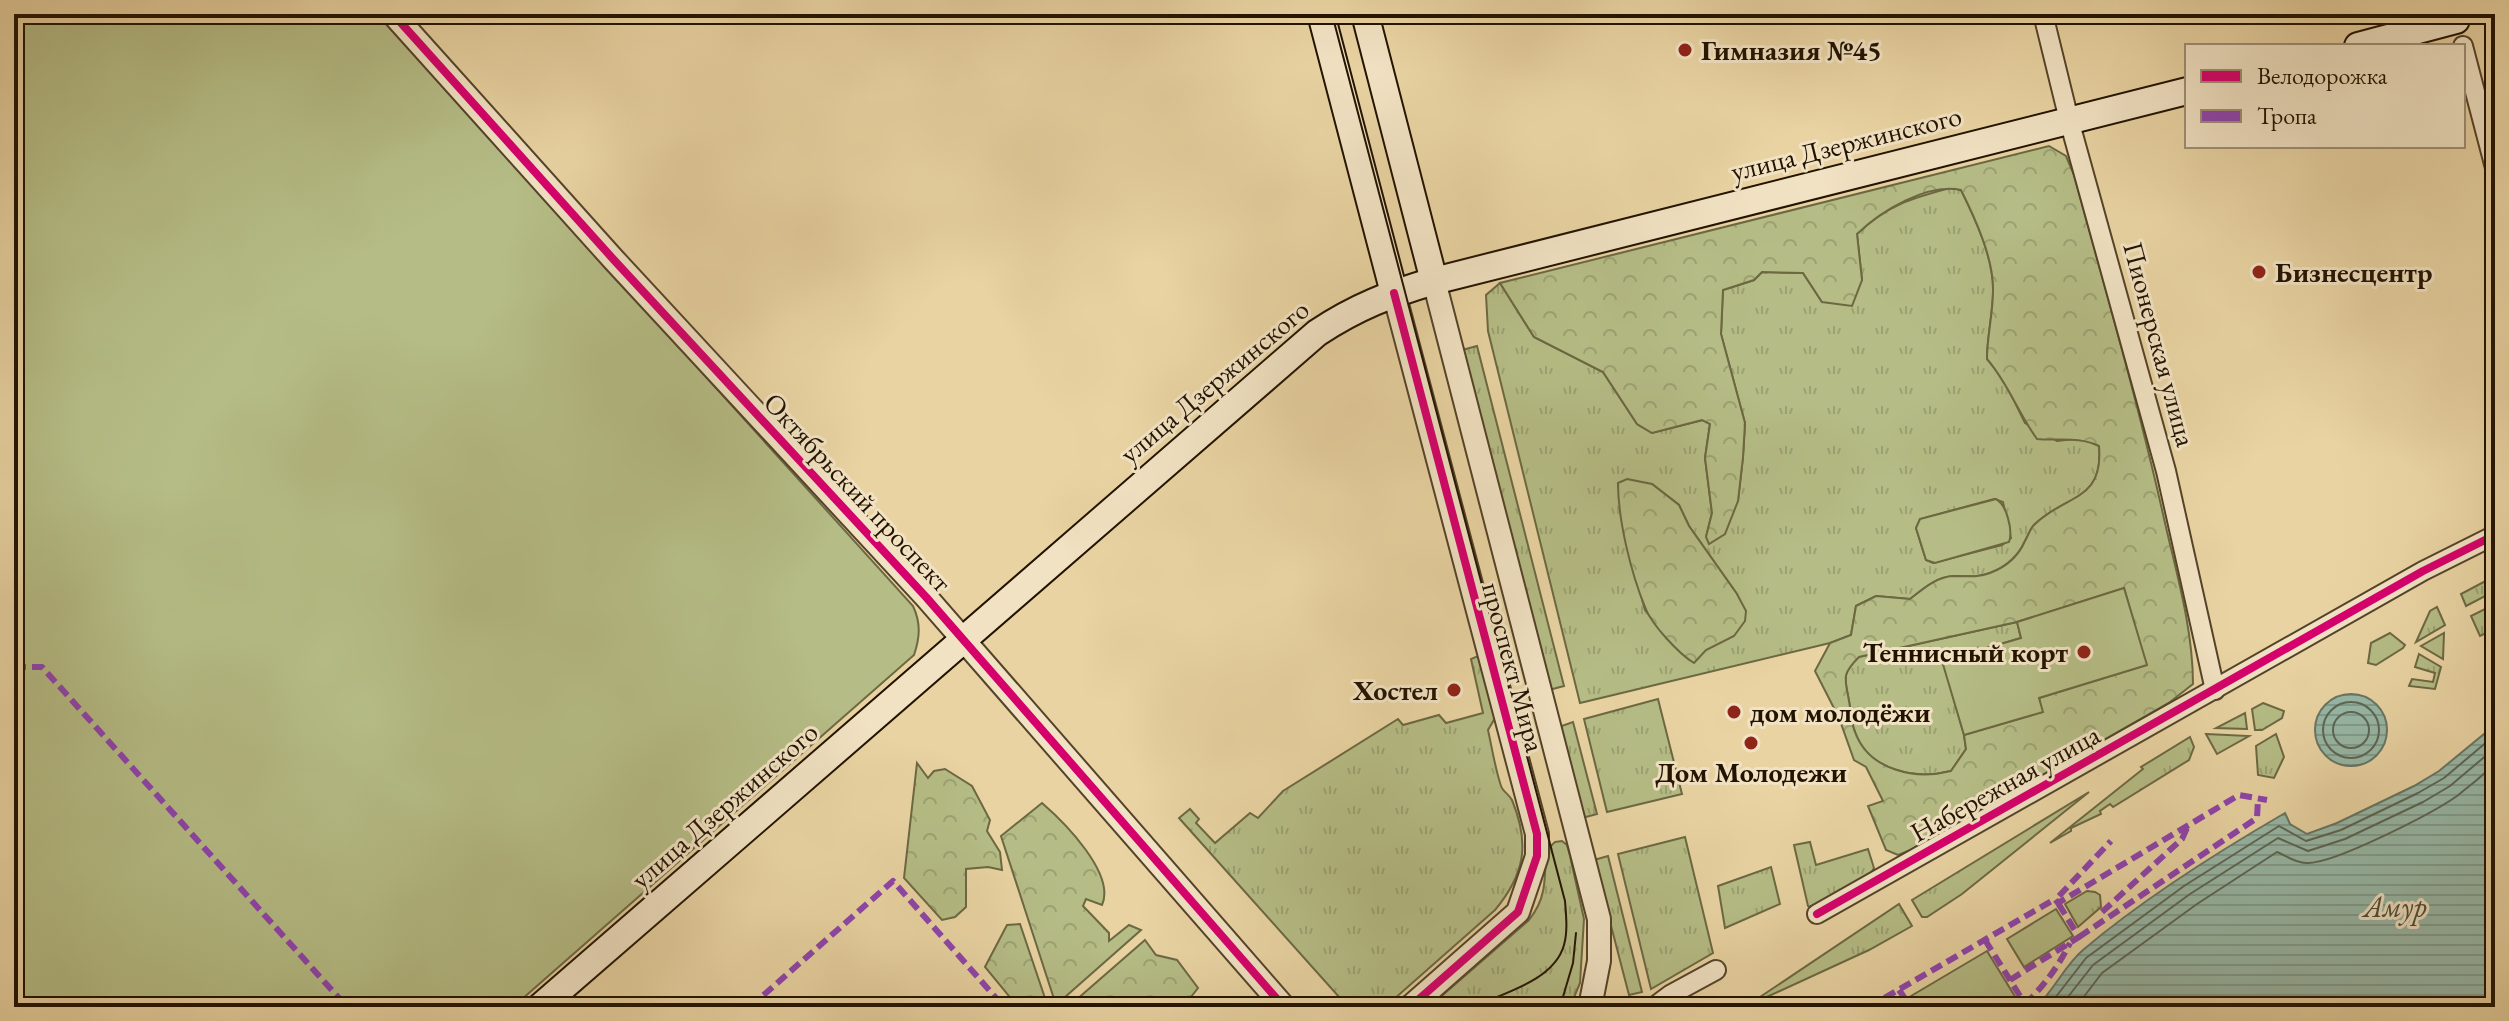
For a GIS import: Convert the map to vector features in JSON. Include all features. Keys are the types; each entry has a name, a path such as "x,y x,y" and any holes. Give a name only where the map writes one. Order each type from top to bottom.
{"main road":[{"name":"проспект Мира","path":"1321,14 1394,293"},
{"name":"проспект Мира","path":"1365,14 1434,281"},
{"path":"2365,44 2455,17"},
{"name":"улица Дзержинского","path":"540,1007 1317,333 1350,311 1434,281 2185,91"}],"street":[{"name":"Октябрьский проспект","path":"393,14 963,640 1284,1007"},
{"name":"Пионерская улица","path":"2043,14 2069,120 2166,471 2215,690"},
{"path":"2455,17 2462,44"},
{"path":"2465,54 2495,168"},
{"name":"проспект Мира","path":"1434,281 1596,907 1599,961 1590,1007"},
{"name":"проспект Мира","path":"1394,293 1537,834 1537,856 1518,912 1410,1007"},
{"name":"Набережная улица","path":"1817,914 2423,571 2495,535"},
{"path":"1654,1007 1716,970"}],"green space":[{"path":"14,14 378,14 913,606 919,630 914,655 513,1007 14,1007"},
{"path":"2049,146 2066,156 2074,175 2122,349 2184,603 2193,684 2170,702 1916,848 1898,855 1886,850 1868,806 1883,801 1866,767 1854,760 1839,718 1815,671 1830,643 1851,635 1856,606 1876,596 1910,599 1941,579 1981,576 1996,571 2015,557 2034,525 2089,487 2099,464 2099,446 2076,440 2037,439 1987,359 1993,300 1990,266 1983,239 1961,190 1948,189 1919,195 1891,208 1857,234 1862,280 1852,306 1822,302 1803,273 1762,272 1754,280 1723,290 1721,334 1745,423 1738,501 1725,534 1709,544 1706,537 1712,513 1705,458 1710,424 1702,420 1652,433 1637,424 1603,372 1534,337 1500,283","holes":["2124,588 2146,665 2039,698 2042,712 1964,735 1966,749 1951,771 1937,774 1895,770 1871,756 1854,728 1846,682 1849,668 1859,657 2017,622"]},
{"path":"1950,188 1961,190 1987,252 1993,291 1987,359 2003,378 2025,423 2057,441 2083,438 2099,446 2099,464 2089,488 2034,525 2015,557 1996,571 1981,576 1941,579 1910,599 1876,596 1856,606 1851,635 1830,643 1580,703 1488,331 1486,295 1500,283 1534,337 1603,372 1637,424 1652,433 1703,420 1710,424 1705,458 1712,513 1706,537 1738,501 1743,457 1745,423 1721,334 1723,290 1754,280 1762,272 1803,273 1822,302 1862,280 1857,234 1867,224 1911,200","holes":["1618,484 1652,484 1679,505 1689,526 1737,594 1659,627 1645,610 1628,549","1994,499 2003,502 2011,538 2002,545 1933,563 1926,560 1916,528 1920,519"]},
{"path":"1477,346 1564,686 1549,690 1462,350"},
{"path":"1627,479 1652,484 1679,505 1689,526 1746,611 1745,621 1734,636 1706,650 1694,663 1659,630 1648,614 1640,593 1630,563 1620,513 1618,483"},
{"path":"1996,499 2008,519 2009,542 1935,563 1926,560 1916,528 1920,519"},
{"path":"2495,576 2495,591 2466,606 2461,594"},
{"path":"2124,588 2147,665 2039,698 2043,712 1964,735 1942,661 2021,638 2017,622"},
{"path":"2495,604 2495,629 2480,636 2471,616"},
{"path":"2437,607 2445,625 2416,642 2430,611"},
{"path":"2017,622 2021,638 1943,661 1966,749 1951,771 1909,773 1895,770 1871,756 1855,732 1846,682 1849,668 1858,657"},
{"path":"2390,633 2405,645 2403,648 2376,665 2368,663 2371,643"},
{"path":"2444,633 2443,659 2421,646"},
{"path":"2419,654 2441,667 2435,689 2409,686 2412,679 2433,682 2435,673 2415,667"},
{"path":"1478,656 1495,718 1488,730 1497,772 1502,788 1512,800 1521,831 1522,858 1518,871 1495,910 1385,1007 1348,1007 1179,818 1190,809 1199,819 1196,823 1215,843 1250,813 1258,818 1283,791 1398,719 1403,725 1439,715 1446,723 1483,713 1471,659"},
{"path":"1658,699 1682,794 1607,812 1584,719"},
{"path":"2263,703 2284,711 2282,718 2262,730 2255,730 2252,709"},
{"path":"2245,713 2247,729 2216,728"},
{"path":"1573,722 1597,814 1582,818 1559,727"},
{"path":"2206,734 2249,736 2217,754"},
{"path":"2276,734 2284,757 2274,778 2258,775 2256,746"},
{"path":"2190,737 2194,747 2189,760 2113,807 2110,804 2100,811 2101,814 2071,828 2071,831 2050,843 2143,769 2141,767"},
{"path":"917,763 928,778 934,771 945,769 972,786 990,820 987,831 1000,852 1002,870 988,867 966,869 966,907 955,917 942,920 904,878"},
{"path":"2089,792 1962,894 1927,917 1922,917 1912,900"},
{"path":"1042,803 1074,835 1095,864 1102,879 1102,905 1086,899 1083,906 1109,933 1109,941 1129,925 1141,930 1056,1005 1001,836"},
{"path":"1685,837 1713,953 1651,989 1618,854"},
{"path":"1562,841 1567,845 1584,919 1580,983 1570,1007 1429,1007 1529,920 1542,895 1548,852 1555,842"},
{"path":"1810,842 1816,865 1868,849 1874,868 1871,873 1808,906 1794,845"},
{"path":"1608,856 1642,992 1629,995 1594,860"},
{"path":"1771,867 1780,904 1725,928 1718,886"},
{"path":"2087,891 2100,895 2101,907 2078,927 2065,904"},
{"path":"1899,904 1912,926 1869,950 1745,1007"},
{"path":"2056,909 2073,936 2024,967 2007,939"},
{"path":"1020,924 1048,1007 1018,1007 985,967 1007,925"},
{"path":"1145,940 1156,955 1177,960 1198,988 1183,1007 1158,1001 1157,1007 1068,1007"},
{"path":"1987,951 2019,1003 2012,1007 1918,1007 1911,996"}],"water":[{"path":"2351,694 2371,700 2381,710 2387,730 2381,750 2371,760 2351,766 2331,760 2321,750 2315,730 2321,710 2331,700"},
{"name":"Амур","path":"2495,721 2495,1007 2036,1007 2083,950 2156,894 2233,844 2285,813 2290,824 2307,834 2337,823 2439,771 2490,729"}],"tram line":[{"path":"1332,14 1565,901 1564,945 1550,968 1526,984 1473,1007"},
{"path":"1560,1007 1573,963 1576,933"}],"marked path":[{"path":"14,667 42,667 347,1007"},
{"path":"1869,1007 2055,899 2058,903 2239,795 2267,800"},
{"path":"2079,937 2257,818 2258,799"},
{"path":"2102,912 2182,839 2187,828"},
{"path":"2059,896 2111,841"},
{"path":"750,1007 893,881 1004,1007"},
{"path":"2010,980 2079,937 2058,903"},
{"path":"1985,940 2025,1004 2022,1007"},
{"path":"2025,1004 2050,976 2070,943"},
{"path":"1899,990 1911,1007"}],"cycle path":[{"path":"393,14 614,260 926,597 1284,1007"},
{"path":"1394,293 1537,834 1537,856 1518,912 1410,1007"},
{"path":"1817,914 2423,571 2495,535"}],"place":[{"name":"Гимназия №45","path":"1685,50"},
{"name":"Бизнесцентр","path":"2259,272"},
{"name":"Теннисный корт","path":"2084,652"},
{"name":"Хостел","path":"1454,690"},
{"name":"дом молодёжи","path":"1734,712"},
{"name":"Дом Молодежи","path":"1751,743"}]}
